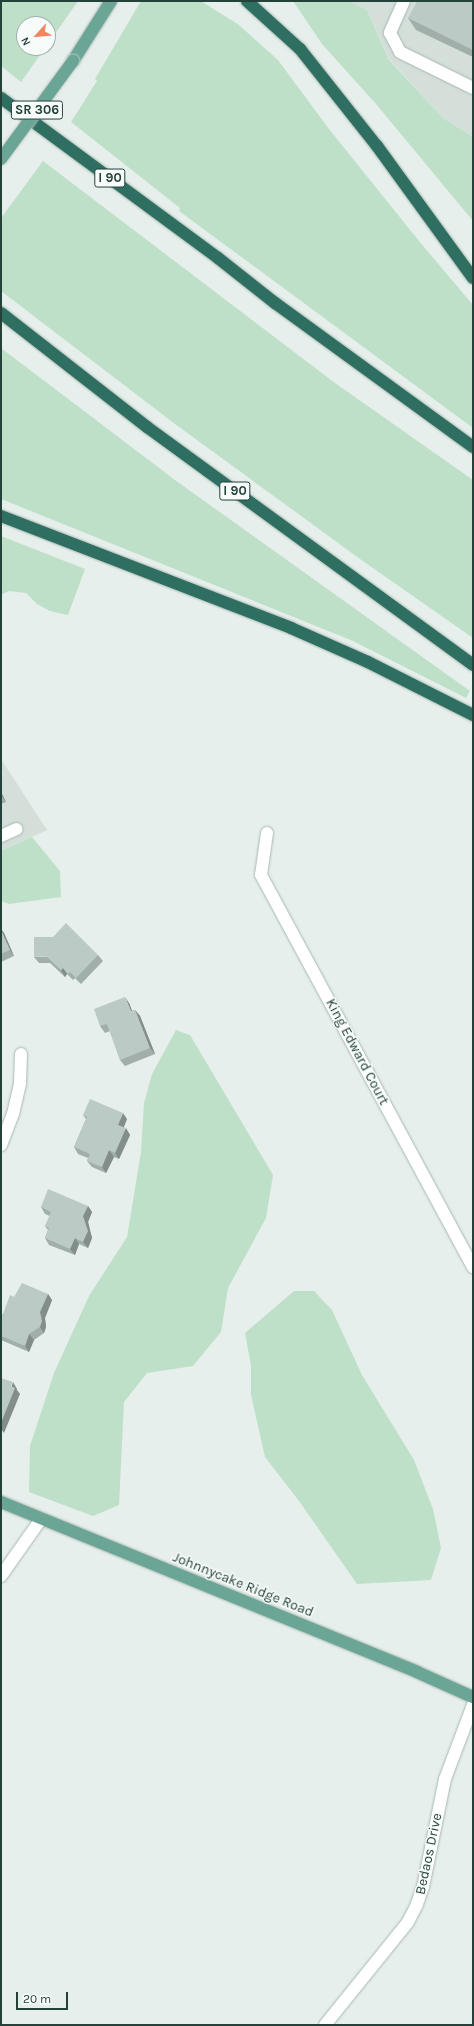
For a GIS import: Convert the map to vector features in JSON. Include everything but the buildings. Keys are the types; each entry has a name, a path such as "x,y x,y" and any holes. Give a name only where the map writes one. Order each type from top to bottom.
{"highway":[{"path":"247,1 300,49 377,146 473,278"},
{"name":"I 90","path":"1,98 218,258 275,303 473,447"},
{"name":"I 90","path":"1,314 148,427 473,665"},
{"path":"1,516 292,628 368,662 473,715"}],"main road":[{"name":"SR 306","path":"1,159 73,61 111,1"},
{"name":"Johnnycake Ridge Road","path":"1,1502 417,1672 473,1697"}],"street":[{"path":"404,1 390,33 400,52 473,88"},
{"path":"1,836 17,829"},
{"name":"King Edward Court","path":"267,833 261,875 473,1267"},
{"path":"1,1145 13,1114 20,1083 21,1054"},
{"path":"1,1576 41,1519"},
{"name":"Bedaos Drive","path":"325,2025 408,1922 417,1904 423,1887 445,1779 473,1705"}],"shaded area":[{"path":"348,1 473,1 473,137 443,118 389,59 367,10"},
{"path":"1,759 47,830 1,851"}],"green space":[{"path":"1,1 78,1 56,33 56,16 16,16 16,56 39,56 21,82 1,66"},
{"path":"141,1 201,1 239,25 278,60 329,129 419,241 473,305 473,428 179,211 180,208 71,122 97,81 95,79"},
{"path":"293,1 348,1 367,10 389,60 443,118 473,137 473,221 376,104 322,44"},
{"path":"43,161 335,383 473,480 473,638 360,559 175,424 1,291 1,218"},
{"path":"1,348 175,480 470,691 466,698 353,641 1,499"},
{"path":"1,536 85,569 68,615 50,611 37,604 26,593 9,591 1,595"},
{"path":"32,837 60,871 61,897 9,904 1,901 1,851"},
{"path":"176,1030 190,1035 273,1175 266,1218 228,1288 221,1332 193,1366 147,1373 124,1402 119,1505 93,1516 29,1492 30,1446 54,1373 89,1296 127,1237 141,1152 144,1103 152,1074"},
{"path":"294,1291 314,1291 332,1310 362,1375 414,1460 433,1509 441,1548 431,1580 357,1584 299,1501 265,1457 251,1395 251,1366 245,1333"}]}
